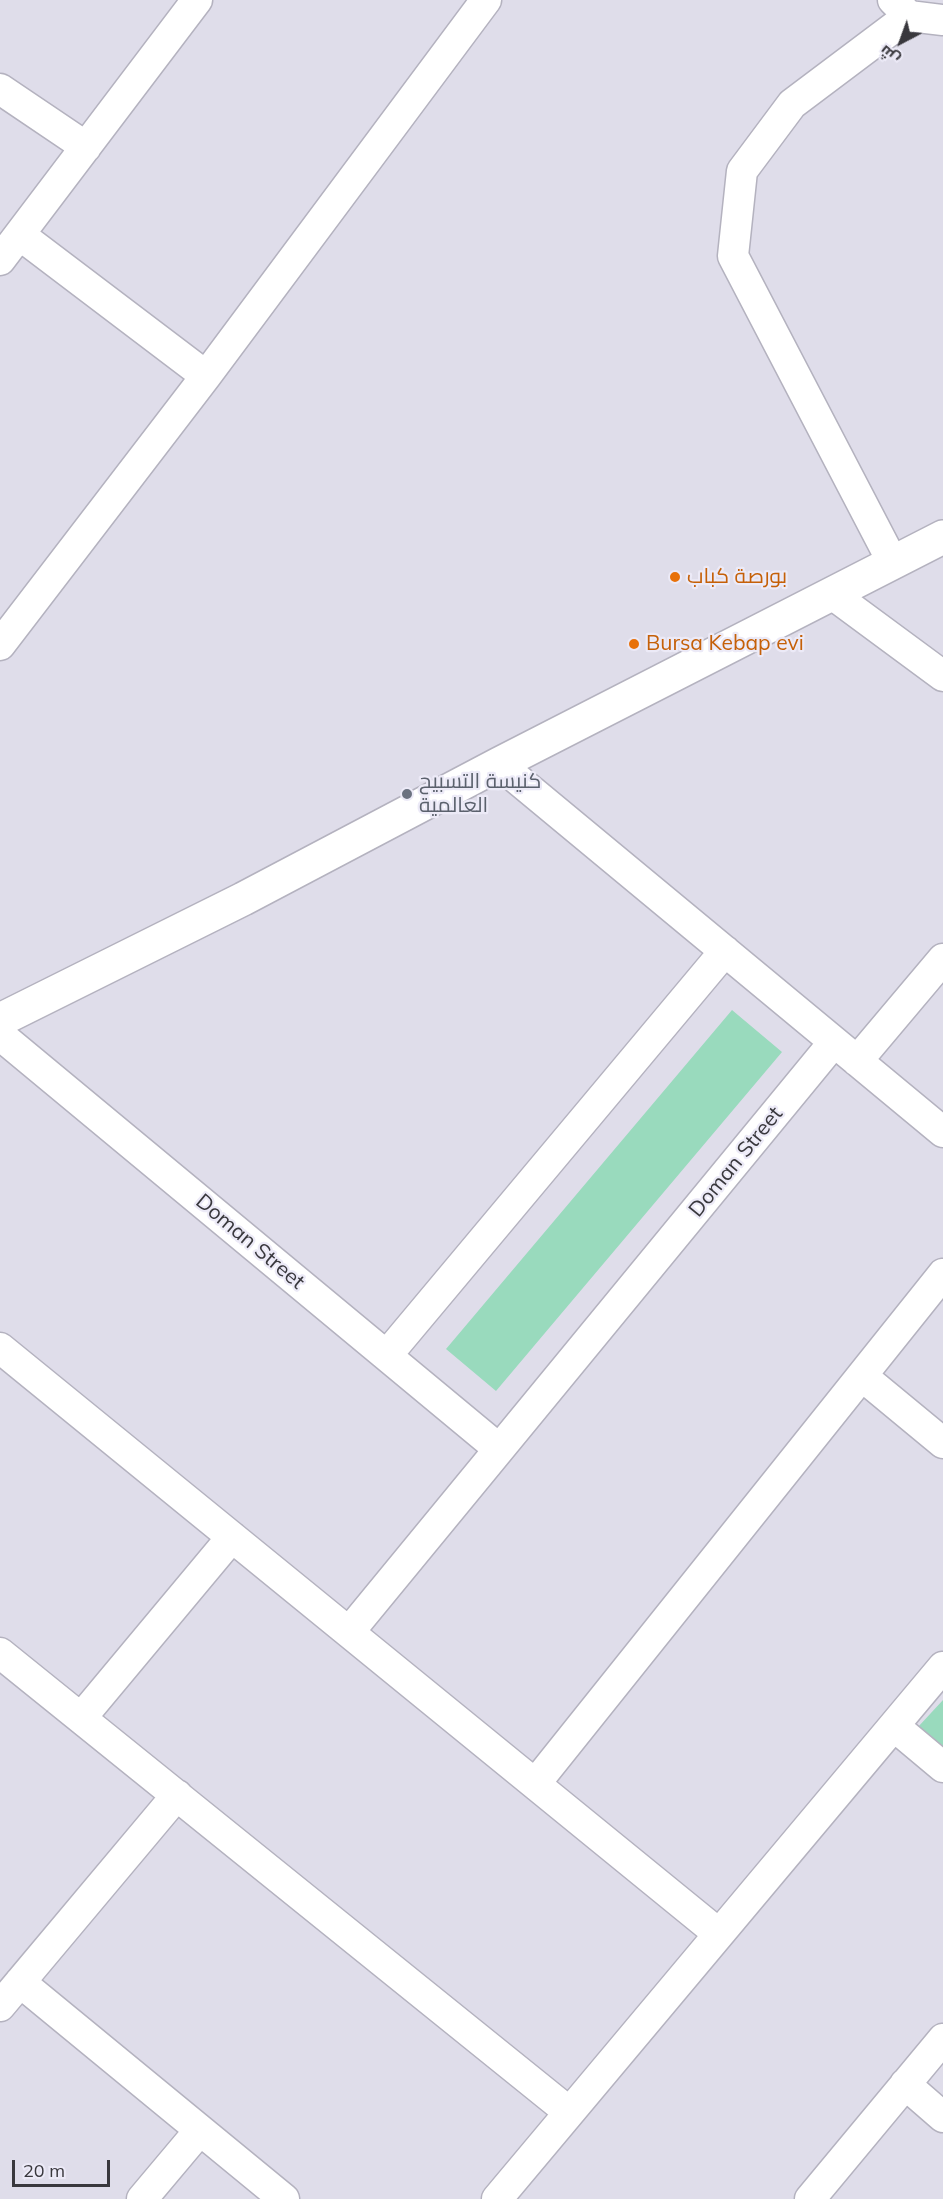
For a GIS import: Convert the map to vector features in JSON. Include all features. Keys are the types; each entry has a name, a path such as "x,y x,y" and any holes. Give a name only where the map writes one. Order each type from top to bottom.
{"street":[{"path":"0,260 196,0"},
{"path":"0,645 206,376 486,0"},
{"path":"893,563 734,256 742,171 792,104 901,8 943,20"},
{"path":"0,89 86,147"},
{"path":"20,235 206,376"},
{"path":"0,1020 243,899 499,764 943,537"},
{"path":"832,594 943,676"},
{"path":"499,764 943,1132"},
{"path":"387,1354 725,951"},
{"path":"857,1061 943,959"},
{"name":"Doman Street","path":"0,1035 499,1449"},
{"name":"Doman Street","path":"349,1632 834,1042"},
{"path":"535,1784 943,1274"},
{"path":"0,1348 719,1934"},
{"path":"862,1376 943,1443"},
{"path":"81,1718 232,1537"},
{"path":"0,1653 569,2112"},
{"path":"497,2199 943,1667"},
{"path":"894,1726 943,1767"},
{"path":"0,2006 177,1796"},
{"path":"20,1982 284,2199"},
{"path":"810,2199 943,2039"},
{"path":"905,2084 943,2117"},
{"path":"142,2199 200,2130"}],"green space":[{"path":"732,1010 782,1052 496,1391 446,1349"},
{"path":"943,1700 943,1748 918,1727"}],"place":[{"name":"بورصة كباب","path":"675,577"},
{"name":"Bursa Kebap evi","path":"634,644"},
{"name":"كنيسة التسبيح العالمية","path":"407,794"}]}
